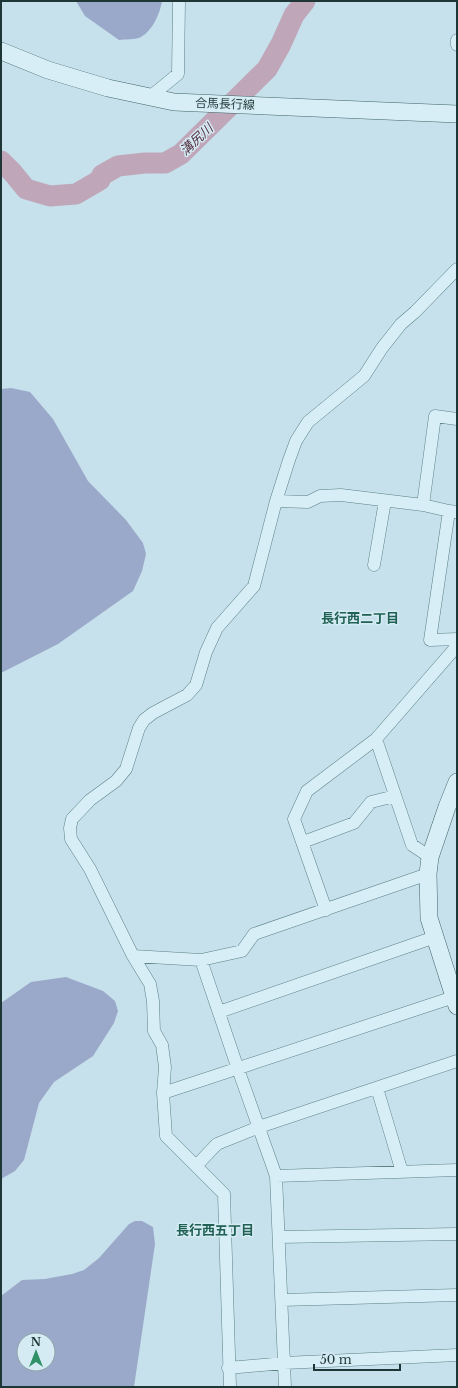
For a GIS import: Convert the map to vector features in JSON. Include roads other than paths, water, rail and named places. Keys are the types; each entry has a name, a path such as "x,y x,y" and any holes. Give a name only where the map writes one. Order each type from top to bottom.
{"main road":[{"name":"合馬長行線","path":"1,51 48,70 108,88 174,102 250,104 457,114"},
{"path":"455,1001 429,918 428,874 430,857 452,809 457,782"}],"street":[{"path":"150,97 178,74 179,1"},
{"path":"457,40 457,45"},
{"path":"230,1387 228,1368 224,1194 166,1136 163,1093 165,1067 162,1045 154,1031 154,1001 150,984 133,956 90,869 71,839 70,828 72,819 90,800 116,781 126,770 138,728 144,720 153,713 187,695 196,685 206,652 217,628 254,586 276,500 296,440 308,422 364,376 400,324 416,312 457,269"},
{"path":"423,506 435,416 457,419"},
{"path":"276,500 308,502 320,496 341,495 385,500 453,511 430,640 457,639"},
{"path":"374,565 385,500"},
{"path":"326,910 294,819 307,791 376,739 457,646"},
{"path":"376,739 412,845 430,857"},
{"path":"303,842 354,823 371,802 395,796"},
{"path":"133,956 201,960 242,951 254,934 428,874"},
{"path":"218,1012 435,937"},
{"path":"201,960 276,1176 285,1387"},
{"path":"163,1093 455,1001"},
{"path":"196,1166 217,1144 259,1127 457,1061"},
{"path":"377,1088 402,1172"},
{"path":"276,1176 457,1170"},
{"path":"279,1237 457,1234"},
{"path":"282,1300 457,1295"},
{"path":"228,1368 284,1363 457,1355"}],"waterway":[{"name":"溝尻川","path":"1,161 26,189 50,196 76,194 100,180 102,175 118,166 145,163 165,163 181,154 267,69 281,44 294,15 305,1"}],"district":[{"name":"長行西二丁目","path":"360,618"},
{"name":"長行西五丁目","path":"215,1230"}]}
